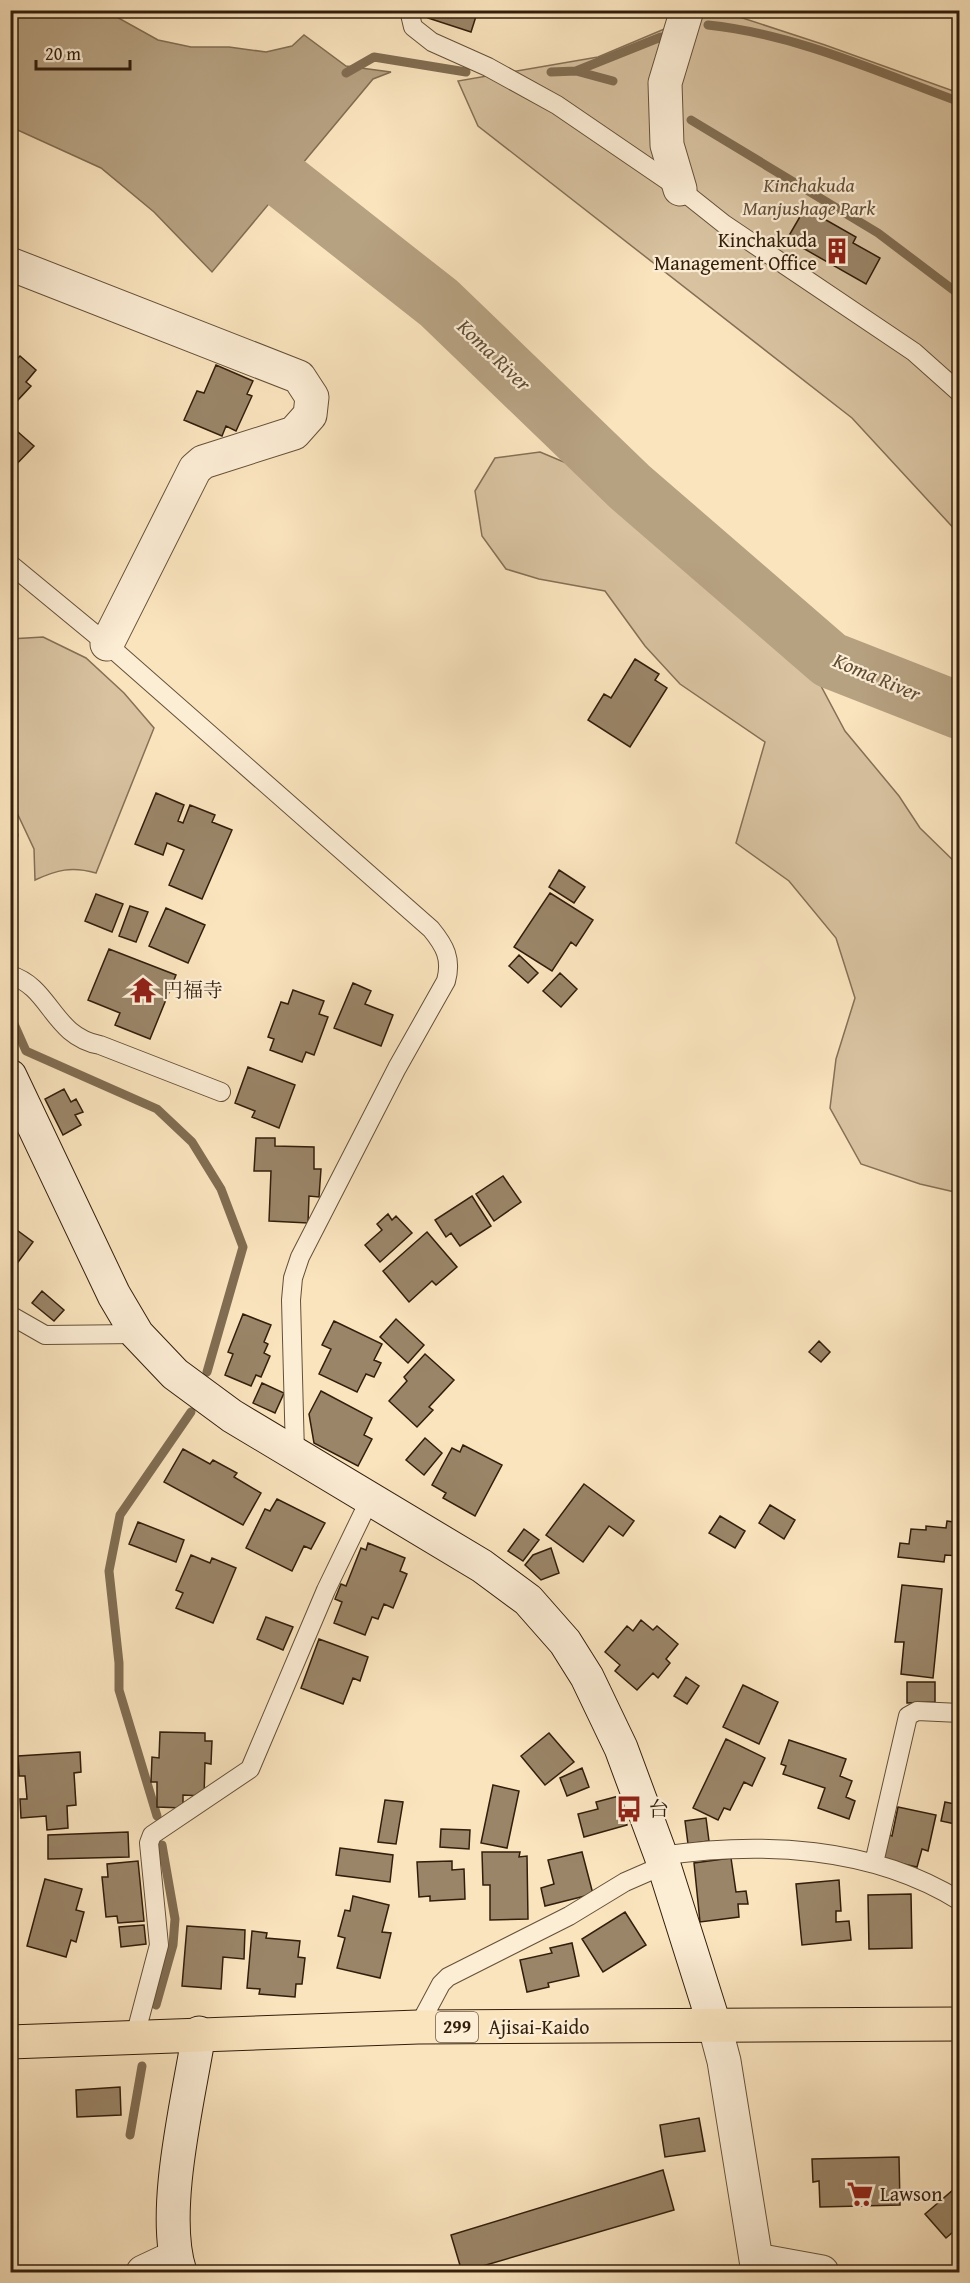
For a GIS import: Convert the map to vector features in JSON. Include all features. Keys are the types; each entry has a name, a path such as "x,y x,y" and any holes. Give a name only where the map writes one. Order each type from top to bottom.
{"highway":[{"name":"Ajisai-Kaido","path":"10,2042 199,2033 418,2027 960,2024"}],"street":[{"path":"680,13 665,83 667,144 680,189"},
{"path":"10,264 299,377 312,397 310,415 294,433 203,462 195,469 107,644"},
{"path":"10,1076 100,1269 137,1334 175,1374 206,1398 295,1454 482,1566 528,1600 565,1642 587,1677 621,1748 662,1860 715,2027 724,2061 758,2266 822,2272"},
{"path":"143,2272 178,2265 177,2170 199,2033"}],"lane":[{"path":"409,10 413,27 432,42 488,67 557,105 680,189 724,224 914,352 960,393"},
{"path":"943,379 960,402"},
{"path":"10,564 107,644 431,929 448,956 450,967 446,981 397,1068 300,1257 293,1278 291,1300 295,1454"},
{"path":"10,975 23,980 49,1005 56,1019 84,1042 221,1092"},
{"path":"10,1315 45,1335 137,1334"},
{"path":"135,2036 159,1946 149,1843 152,1835 250,1769 326,1590 370,1499"},
{"path":"874,1863 908,1716 917,1711 960,1713"},
{"path":"418,2027 441,1984 448,1977 569,1916 662,1860 702,1850 739,1848 792,1850 874,1863 942,1890 960,1901"}],"green space":[{"name":"Kinchakuda Manjushage Park","path":"718,10 959,93 959,534 852,418 478,126 458,81 598,57 707,11"},
{"path":"540,452 602,478 622,507 744,619 784,638 813,671 845,731 899,796 920,828 959,866 959,1193 920,1184 861,1164 830,1108 836,1059 855,998 836,938 789,881 736,843 765,742 680,684 645,646 605,591 539,579 506,569 482,536 475,491 495,458"},
{"path":"43,637 86,658 124,693 154,728 96,873 64,870 35,880 34,849 11,800 10,639"}],"shaded area":[{"path":"11,10 106,11 158,40 191,47 229,47 266,52 292,46 304,35 346,66 391,72 373,79 212,272 154,212 101,168 11,127"}],"building":[{"path":"430,10 478,10 471,32 428,18"},
{"name":"Kinchakuda Management Office","path":"805,208 856,237 853,243 880,258 866,284 787,239"},
{"path":"10,355 16,360 20,356 36,370 26,382 31,386 17,401 10,398"},
{"path":"216,365 253,381 247,394 252,396 236,431 226,426 222,436 184,420 197,391 204,393"},
{"path":"10,425 34,446 10,471"},
{"path":"635,659 659,674 655,680 667,688 630,747 588,720 604,694 611,698"},
{"path":"156,793 184,805 178,821 183,823 190,805 215,815 212,822 232,830 202,899 169,885 184,850 167,843 163,855 135,844"},
{"path":"559,870 585,887 574,903 549,887"},
{"path":"550,893 593,920 576,946 571,942 552,971 514,947"},
{"path":"96,894 123,904 112,932 85,921"},
{"path":"130,906 148,912 136,942 119,936"},
{"path":"166,908 205,925 188,963 149,946"},
{"path":"109,949 176,975 150,1039 115,1025 120,1013 88,1000"},
{"path":"519,955 538,973 528,983 509,966"},
{"path":"560,973 577,989 561,1007 543,991"},
{"path":"353,983 371,991 365,1004 393,1015 381,1046 334,1028"},
{"path":"293,990 324,1001 319,1014 328,1017 314,1055 306,1052 302,1062 270,1050 274,1039 268,1037 281,1002 288,1004"},
{"path":"248,1067 295,1085 279,1128 252,1117 255,1111 235,1103"},
{"path":"64,1089 71,1102 76,1099 83,1112 75,1115 81,1125 63,1135 45,1099"},
{"path":"256,1138 275,1138 275,1146 314,1147 314,1169 321,1169 319,1197 309,1196 308,1223 269,1221 271,1171 254,1171"},
{"path":"503,1176 521,1202 494,1221 476,1194"},
{"path":"472,1196 491,1226 460,1246 451,1233 446,1237 435,1220"},
{"path":"388,1214 392,1220 396,1216 412,1233 380,1262 365,1245 382,1230 377,1224"},
{"path":"10,1225 33,1242 10,1273"},
{"path":"427,1232 457,1267 436,1285 432,1281 409,1302 383,1271"},
{"path":"42,1291 64,1310 54,1321 32,1303"},
{"path":"243,1314 271,1325 264,1342 268,1344 264,1353 270,1356 261,1377 256,1375 251,1386 225,1375 233,1354 228,1352"},
{"path":"396,1319 424,1345 408,1363 380,1337"},
{"path":"334,1321 382,1344 374,1360 381,1363 374,1377 366,1374 357,1392 319,1374 331,1349 322,1345"},
{"path":"819,1341 830,1352 821,1362 809,1352"},
{"path":"425,1354 454,1380 429,1407 433,1410 417,1427 389,1401 407,1381 404,1377"},
{"path":"262,1383 284,1393 275,1413 253,1403"},
{"path":"321,1391 372,1418 364,1435 372,1439 358,1466 314,1443 309,1414"},
{"path":"425,1438 442,1453 424,1475 406,1460"},
{"path":"463,1445 502,1465 475,1516 443,1498 446,1493 432,1485 452,1448 460,1452"},
{"path":"183,1449 210,1464 213,1460 237,1473 234,1477 261,1493 243,1525 164,1482"},
{"path":"584,1484 634,1521 623,1536 609,1526 583,1562 546,1535"},
{"path":"277,1499 325,1523 311,1549 304,1546 292,1571 246,1548 265,1509 270,1511"},
{"path":"770,1505 795,1520 784,1539 759,1523"},
{"path":"720,1516 745,1531 735,1548 709,1533"},
{"path":"947,1521 960,1523 960,1556 945,1555 944,1562 898,1557 900,1543 909,1544 911,1529 926,1530 926,1526 946,1528"},
{"path":"138,1522 184,1540 176,1562 129,1544"},
{"path":"524,1529 539,1540 523,1561 508,1551"},
{"path":"368,1543 405,1558 400,1571 407,1574 393,1608 384,1604 378,1619 372,1617 365,1635 334,1623 342,1602 335,1599 341,1584 346,1586 361,1548 366,1550"},
{"path":"551,1548 559,1573 541,1580 525,1565 533,1555"},
{"path":"191,1555 210,1563 212,1558 236,1568 213,1623 176,1608 183,1593 176,1590"},
{"path":"902,1585 942,1589 933,1678 901,1674 904,1642 895,1642"},
{"path":"266,1617 293,1627 283,1650 257,1639"},
{"path":"641,1620 653,1630 657,1626 678,1644 666,1659 670,1663 658,1678 653,1673 637,1690 615,1671 620,1665 605,1652 627,1626 633,1631"},
{"path":"319,1639 368,1657 360,1681 353,1678 343,1704 301,1688"},
{"path":"686,1677 699,1686 687,1704 674,1696"},
{"path":"907,1682 935,1682 935,1702 907,1703"},
{"path":"743,1685 778,1702 759,1744 723,1727"},
{"path":"160,1732 205,1733 205,1741 212,1741 211,1764 205,1763 204,1796 183,1795 183,1808 157,1807 157,1782 151,1782 152,1757 159,1758"},
{"path":"549,1733 574,1762 545,1785 521,1756"},
{"path":"726,1739 765,1758 752,1786 744,1782 730,1810 724,1808 718,1820 693,1808"},
{"path":"789,1740 846,1759 840,1776 852,1781 846,1797 855,1801 849,1819 818,1808 825,1788 783,1774 786,1766 781,1764"},
{"path":"80,1752 81,1772 74,1773 76,1805 67,1806 68,1828 47,1830 46,1816 21,1818 20,1799 27,1799 25,1776 19,1776 18,1756"},
{"path":"582,1768 589,1787 567,1796 560,1778"},
{"path":"493,1785 519,1791 507,1848 481,1843"},
{"path":"619,1796 627,1825 584,1837 578,1814 598,1809 596,1802"},
{"path":"385,1800 403,1802 396,1844 378,1842"},
{"path":"945,1802 960,1805 960,1825 941,1821"},
{"path":"898,1807 936,1815 928,1851 922,1849 917,1867 881,1859 887,1834 892,1836"},
{"path":"706,1818 709,1841 688,1844 685,1821"},
{"path":"441,1829 470,1830 469,1849 440,1847"},
{"path":"128,1832 129,1857 48,1859 48,1835"},
{"path":"340,1848 393,1855 390,1882 336,1875"},
{"path":"482,1852 520,1852 519,1857 527,1856 528,1919 490,1920 490,1885 483,1885"},
{"path":"582,1852 593,1894 545,1906 541,1888 554,1884 548,1860"},
{"path":"731,1858 736,1892 746,1891 748,1904 738,1904 739,1917 700,1922 694,1863"},
{"path":"138,1861 144,1921 118,1923 117,1916 106,1917 102,1877 108,1877 107,1864"},
{"path":"452,1861 452,1870 464,1869 465,1899 430,1901 430,1896 419,1897 417,1862"},
{"path":"45,1879 82,1889 76,1910 84,1912 76,1942 71,1940 66,1957 27,1946"},
{"path":"839,1880 841,1911 836,1911 836,1922 849,1921 851,1940 802,1945 796,1884"},
{"path":"911,1894 912,1948 869,1949 868,1895"},
{"path":"353,1896 389,1905 382,1932 391,1933 380,1978 337,1968 345,1938 338,1936 345,1910 350,1911"},
{"path":"625,1912 646,1945 603,1972 582,1939"},
{"path":"144,1925 146,1944 121,1947 119,1927"},
{"path":"187,1926 245,1930 244,1959 223,1957 221,1989 182,1986"},
{"path":"252,1931 267,1933 266,1938 300,1941 298,1957 305,1958 302,1984 296,1984 295,1997 259,1994 260,1989 247,1988"},
{"path":"572,1943 579,1976 548,1983 549,1987 527,1992 520,1960 552,1953 550,1948"},
{"path":"120,2087 121,2115 77,2117 76,2090"},
{"path":"699,2118 705,2151 665,2157 660,2125"},
{"name":"Lawson","path":"899,2157 900,2205 820,2207 819,2181 813,2182 812,2159"},
{"path":"663,2170 674,2210 462,2272 451,2235"},
{"path":"960,2184 960,2226 946,2238 925,2214"}],"waterway":[{"path":"708,25 804,45 960,102"},
{"path":"576,71 661,37"},
{"path":"346,73 374,57 466,72"},
{"path":"551,72 576,71 613,81"},
{"path":"691,120 878,233 960,295"},
{"name":"Koma River","path":"224,134 439,303 630,487 830,660 960,711"},
{"path":"10,821 14,835 10,855"},
{"path":"10,1015 26,1051 157,1109 192,1142 221,1189 243,1247 207,1372"},
{"path":"157,1816 119,1690 119,1663 109,1571 120,1515 191,1412"},
{"path":"156,2005 173,1945 175,1919 162,1845"},
{"path":"130,2135 142,2066"}],"place":[{"name":"Kinchakuda Management Office","path":"837,251"},
{"name":"円福寺","path":"143,990"},
{"name":"台","path":"629,1809"},
{"name":"Lawson","path":"860,2194"}]}
